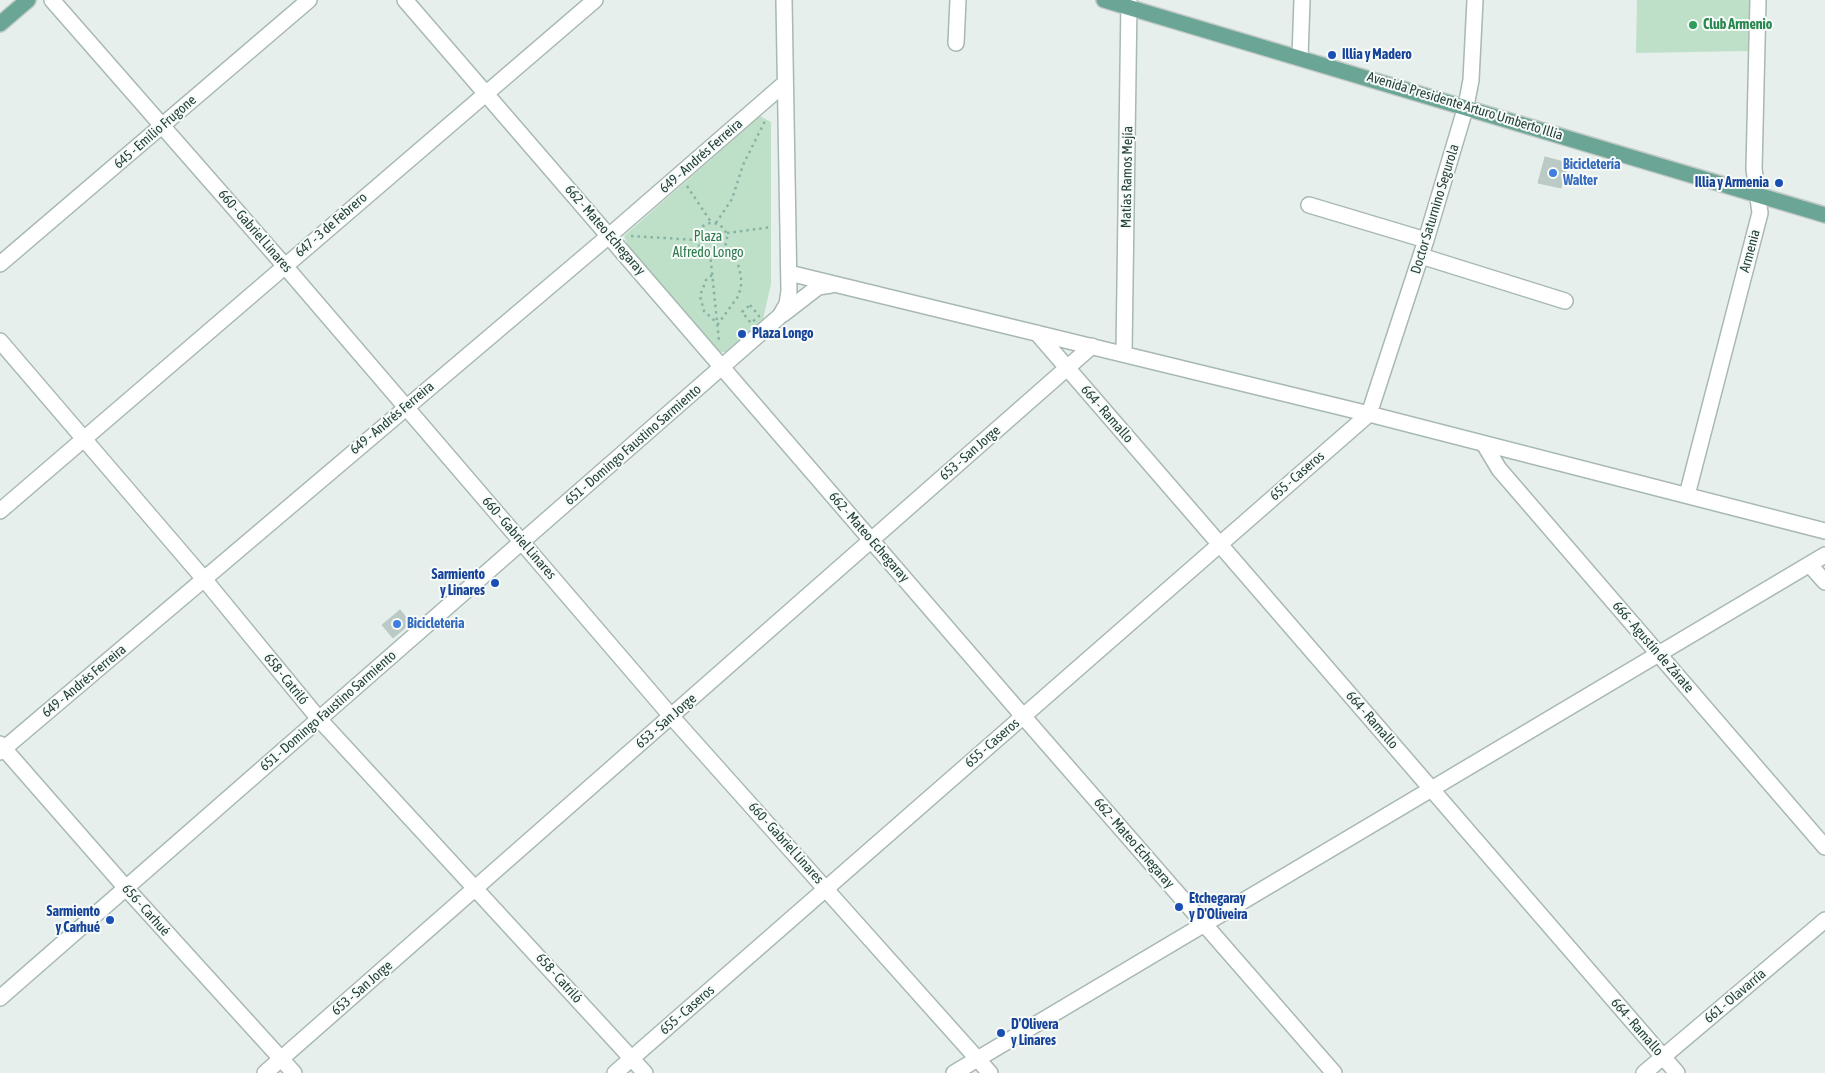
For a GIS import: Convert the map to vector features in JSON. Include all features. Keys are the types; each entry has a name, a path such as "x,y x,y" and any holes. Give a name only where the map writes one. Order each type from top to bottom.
{"main road":[{"path":"0,24 28,0"},
{"name":"Avenida Presidente Arturo Umberto Illia","path":"1104,0 1129,4 1825,214"}],"street":[{"name":"660 - Gabriel Linares","path":"52,0 284,265 671,716 827,888 990,1073"},
{"name":"645 - Emilio Frugone","path":"0,264 309,0"},
{"name":"662 - Mateo Echegaray","path":"405,0 1334,1073"},
{"name":"647 - 3 de Febrero","path":"0,511 284,265 595,0"},
{"name":"651 - Domingo Faustino Sarmiento","path":"0,998 780,316 787,304 789,273 784,0"},
{"path":"956,44 958,0"},
{"path":"1300,57 1302,0"},
{"name":"Doctor Saturnino Segurola","path":"1370,414 1426,240 1466,106 1470,80 1475,0"},
{"name":"Armenia","path":"1687,495 1760,214 1754,169 1758,0"},
{"name":"Matías Ramos Mejía","path":"1124,353 1129,4"},
{"name":"649 - Andrés Ferreira","path":"1,748 204,579 405,406 610,235 785,83"},
{"path":"1309,205 1426,240"},
{"path":"1421,256 1564,301"},
{"path":"789,273 1370,414 1825,530"},
{"path":"780,316 818,288 833,284"},
{"name":"664 - Ramallo","path":"1037,333 1678,1073"},
{"name":"658 - Catriló","path":"0,341 204,579 319,719 645,1073"},
{"path":"1067,367 1092,346"},
{"name":"653 - San Jorge","path":"265,1073 1067,367"},
{"name":"655 - Caseros","path":"615,1073 1219,543 1370,414"},
{"name":"666 - Agustín de Zárate","path":"1484,444 1499,468 1825,847"},
{"path":"954,1073 1825,555"},
{"path":"1810,565 1825,582"},
{"name":"656 - Carhué","path":"1,748 294,1073"},
{"name":"661 - Olavarría","path":"1644,1073 1825,920"}],"path":[{"path":"716,223 732,199 742,165 768,116"},
{"path":"680,175 711,222"},
{"path":"711,222 721,225 727,233 726,244 720,251 710,253 701,249 697,240 698,230 711,222"},
{"path":"727,233 787,225"},
{"path":"610,235 697,240"},
{"path":"718,324 737,298 741,288 738,264 726,244"},
{"path":"710,253 722,368"},
{"path":"712,275 706,280 700,296 704,311 718,324"},
{"path":"750,305 759,316 751,322 742,312 750,305"}],"green space":[{"name":"Club Armenio","path":"1637,0 1750,0 1748,51 1636,53"},
{"name":"Plaza Alfredo Longo","path":"760,116 771,122 771,284 763,319 727,352 718,352 628,246 624,236"}],"building":[{"name":"Bicicletería Walter","path":"1545,157 1568,163 1561,188 1538,183"},
{"name":"Bicicleteria","path":"400,610 411,623 393,638 382,625"}],"place":[{"name":"Club Armenio","path":"1693,25"},
{"name":"Illia y Madero","path":"1332,55"},
{"name":"Bicicletería Walter","path":"1553,173"},
{"name":"Illia y Armenia","path":"1779,183"},
{"name":"Plaza Longo","path":"742,334"},
{"name":"Sarmiento y Linares","path":"495,583"},
{"name":"Bicicleteria","path":"397,624"},
{"name":"Etchegaray y D'Oliveira","path":"1179,907"},
{"name":"Sarmiento y Carhué","path":"110,920"},
{"name":"D'Olivera y Linares","path":"1001,1033"}]}
